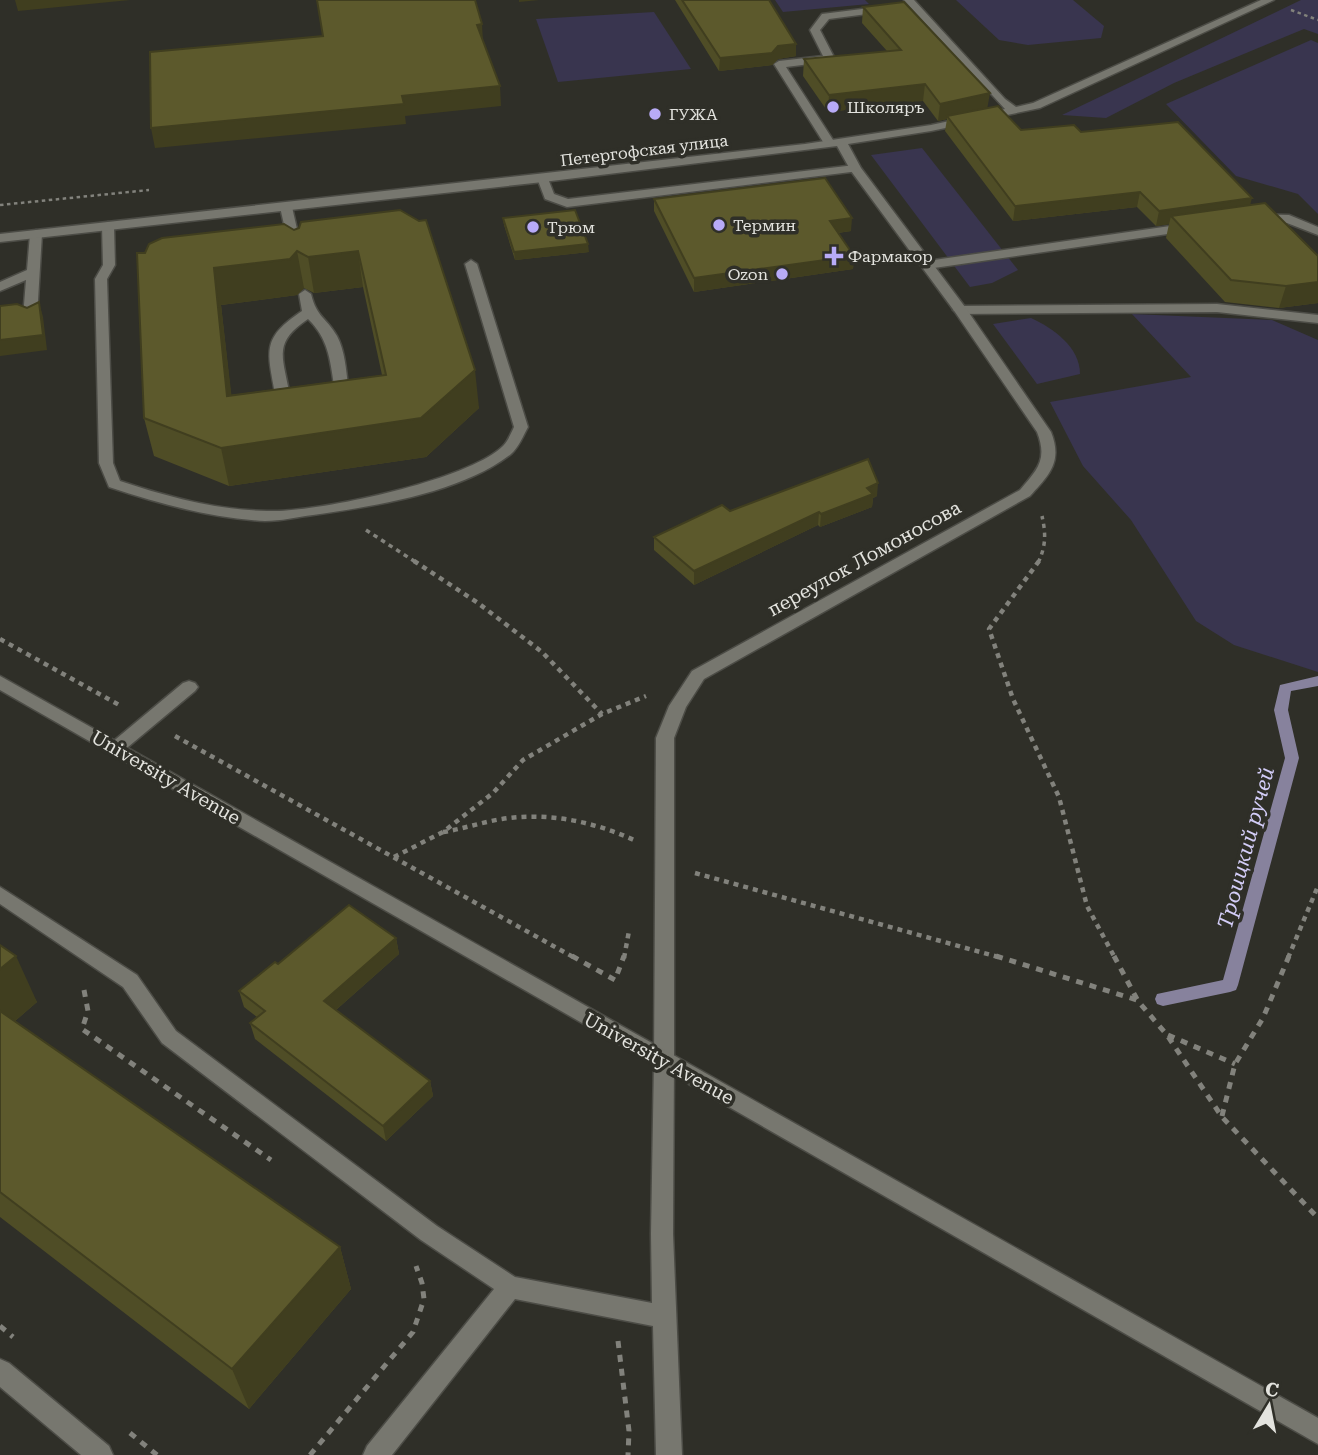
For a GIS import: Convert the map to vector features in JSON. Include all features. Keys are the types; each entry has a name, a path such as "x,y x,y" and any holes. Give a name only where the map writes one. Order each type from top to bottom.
{"street":[{"name":"Петергофская улица","path":"0,238 835,143 1016,112 1094,81 1269,0"},
{"path":"911,3 1001,100 1016,112"},
{"name":"переулок Ломоносова","path":"669,1455 662,1234 665,738 678,706 698,675 1025,493 1047,468 1048,442 960,310 779,65 830,59 815,30 826,16 911,3"},
{"path":"543,178 549,196 567,202 855,169"},
{"path":"286,207 299,260"},
{"path":"1245,219 1289,219 1318,231"},
{"path":"927,265 1205,225"},
{"path":"108,226 109,265 101,279 106,463 114,484 170,504 214,512 269,516 346,506 400,495 477,468 509,449 521,427 471,264"},
{"path":"30,317 36,234"},
{"path":"0,286 33,272"},
{"path":"305,294 309,312 333,338 341,386 331,397 311,403 294,402 282,393 274,343 278,334 309,312"},
{"path":"960,310 1217,308 1318,319"},
{"name":"University Avenue","path":"0,682 664,1061 1013,1256 1318,1432"},
{"path":"116,748 189,687"},
{"path":"0,894 130,981 169,1037 429,1233 510,1287 666,1317"},
{"path":"376,1455 510,1287"},
{"path":"0,1371 100,1455"}],"path":[{"path":"1280,6 1318,20"},
{"path":"1025,493 1041,514 1046,528 1044,547 1035,569 1020,591 995,614 989,629 1013,699 1059,797 1087,906 1138,1001 1167,1035 1222,1116 1318,1218"},
{"path":"346,506 366,530 494,614 545,654 578,692 602,714"},
{"path":"0,639 615,980 623,963 629,932"},
{"path":"393,858 443,832 493,793 523,760 602,714 698,675"},
{"path":"443,832 502,819 559,819 610,828 635,840 666,866 993,955 1138,1001"},
{"path":"1222,1116 1235,1063 1263,1018 1318,886"},
{"path":"81,984 87,995 88,1011 82,1029 274,1161"},
{"path":"1167,1035 1235,1063"},
{"path":"310,1455 413,1332 422,1315 425,1297 422,1277 414,1261"},
{"path":"614,1307 629,1431 628,1455"}],"shaded area":[{"path":"775,0 865,0 869,4 783,12"},
{"path":"956,0 1073,0 1104,26 1101,38 1028,45 999,40"},
{"path":"1301,0 1318,0 1318,34 1304,29 1174,83 1106,118 1062,115"},
{"path":"654,12 691,69 558,82 536,19"},
{"path":"1311,40 1318,43 1318,214 1298,194 1236,176 1166,104"},
{"path":"922,148 1018,270 992,283 970,287 871,155"},
{"path":"1132,314 1272,320 1318,340 1318,672 1234,645 1196,621 1131,520 1083,466 1050,402 1191,377"},
{"path":"1031,318 1064,340 1075,355 1080,374 1037,384 993,324"}],"building":[{"path":"317,0 475,0 482,24 477,25 500,86 402,96 404,104 151,128 150,52 323,36"},
{"path":"682,0 769,0 796,44 778,46 772,53 720,58"},
{"path":"904,2 990,93 940,104 925,84 829,95 804,59 901,50 863,7"},
{"path":"998,106 1021,130 1074,125 1081,132 1178,122 1252,198 1159,211 1140,192 1015,206 947,116"},
{"path":"825,178 852,218 830,221 854,256 694,278 654,199"},
{"path":"1265,203 1318,256 1318,282 1286,286 1231,280 1171,216"},
{"path":"400,210 419,221 426,220 475,370 421,418 221,448 144,418 137,253 145,253 149,244 162,238 284,224 294,230 299,228 301,222","holes":["297,251 308,257 358,251 386,375 227,396 214,268 290,259"]},
{"path":"575,210 588,244 514,252 503,218"},
{"path":"39,302 43,335 0,340 0,306 17,304 27,308"},
{"path":"868,459 878,483 867,488 873,494 821,514 819,512 694,571 654,537 722,505 730,511"},
{"path":"349,905 396,938 324,1001 430,1081 383,1126 250,1023 265,1011 239,991 275,962 278,964"},
{"path":"0,945 16,956 0,969"},
{"path":"0,1011 340,1247 232,1369 0,1192"}],"waterway":[{"name":"Троицкий ручей","path":"1163,999 1230,985 1292,758 1281,710 1285,688 1318,681"}],"place":[{"name":"Школяръ","path":"833,107"},
{"name":"ГУЖА","path":"655,114"},
{"name":"Термин","path":"719,225"},
{"name":"Трюм","path":"533,227"},
{"name":"Фармакор","path":"834,256"},
{"name":"Ozon","path":"782,274"}]}
